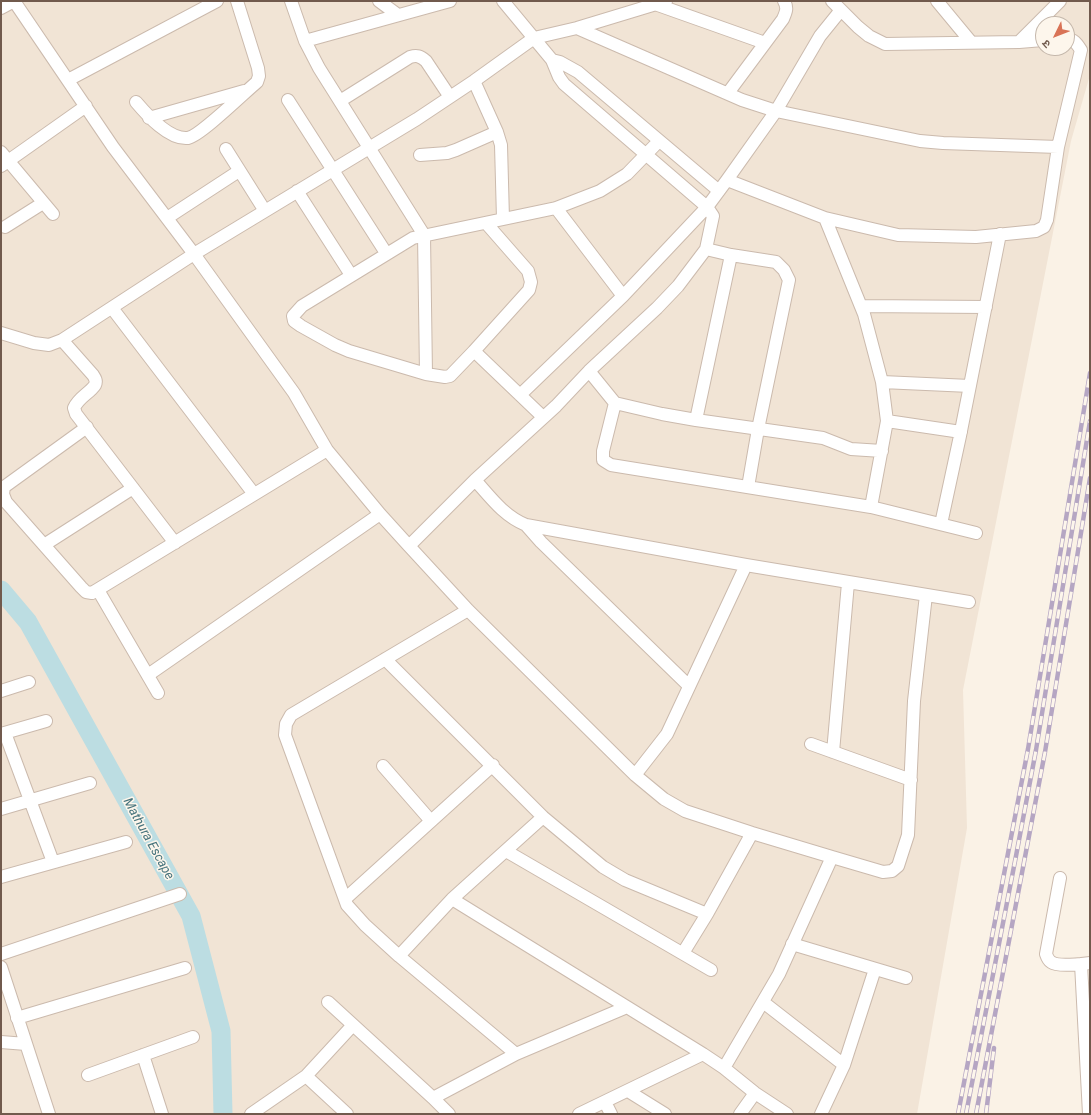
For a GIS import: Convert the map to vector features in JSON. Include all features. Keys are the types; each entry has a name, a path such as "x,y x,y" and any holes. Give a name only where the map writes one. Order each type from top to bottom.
{"street":[{"path":"1,8 14,1 113,147 194,254 294,393 327,450 380,514 468,610 635,775 664,799 685,811 752,833 883,872 892,871 898,866 908,836 914,701 926,595"},
{"path":"68,80 217,1"},
{"path":"136,102 149,118 158,126 179,137 188,138 196,135 205,128 257,82 259,76 258,68 237,1"},
{"path":"291,1 306,41 319,68 424,235 426,374"},
{"path":"379,1 398,15"},
{"path":"306,41 450,1"},
{"path":"410,546 475,480 543,417 589,371 658,308 682,281 706,248 713,216 707,207 564,84 559,77 552,60 503,1"},
{"path":"728,93 783,19 787,6 784,1"},
{"path":"832,1 869,36 885,44 1035,41"},
{"path":"937,1 971,42"},
{"path":"1019,42 1060,1"},
{"path":"1,333 34,343 49,344 62,340 194,254 450,97 534,38 577,28 660,3 765,43"},
{"path":"520,395 623,296 707,207 776,111 820,36 841,10"},
{"path":"577,28 742,100 776,111 920,141 943,144 1058,147"},
{"path":"727,180 825,218 898,235 976,237 1036,231 1044,227 1047,220 1058,147 1081,50 1075,42"},
{"path":"340,101 415,55 426,61 450,97"},
{"path":"552,60 560,62 578,72 719,191"},
{"path":"474,81 497,132 501,145 503,219"},
{"path":"149,118 247,90"},
{"path":"288,100 386,253"},
{"path":"5,163 86,106"},
{"path":"420,155 452,152 497,132"},
{"path":"486,223 528,271 531,282 529,290 450,376 445,377 426,374 349,352 294,321 293,316 302,306 386,253 413,238 556,208 600,191 627,174 659,141"},
{"path":"226,149 264,211"},
{"path":"1,152 5,163 53,214"},
{"path":"167,218 239,171"},
{"path":"297,191 351,275"},
{"path":"5,227 43,203"},
{"path":"556,208 623,296"},
{"path":"825,218 864,314 882,382 887,421 871,507"},
{"path":"941,524 961,432 1000,234"},
{"path":"706,248 731,255 776,262 784,270 789,280 758,429 748,487"},
{"path":"696,420 731,255"},
{"path":"861,306 986,307"},
{"path":"112,308 254,494"},
{"path":"62,340 96,380 95,384 77,402 74,408 76,414 175,543"},
{"path":"474,351 543,417"},
{"path":"589,371 615,403 696,420 823,438 851,449 882,451"},
{"path":"882,382 970,386"},
{"path":"615,403 603,451 603,460 611,465 871,507 976,533"},
{"path":"887,421 961,432"},
{"path":"87,427 4,487 3,494 6,502 86,592 92,593 327,450"},
{"path":"475,480 500,509 517,521 526,525 746,565 969,602"},
{"path":"44,545 133,488"},
{"path":"148,675 380,514"},
{"path":"526,525 541,542 689,686"},
{"path":"635,775 667,734 746,565"},
{"path":"833,752 848,582"},
{"path":"98,590 158,693"},
{"path":"468,610 291,715 286,724 285,735 347,906 365,925 399,956 516,1054"},
{"path":"385,659 544,817 603,867 625,880 707,914"},
{"path":"1,691 29,682"},
{"path":"46,721 3,734 53,862"},
{"path":"811,744 910,780"},
{"path":"345,899 493,765"},
{"path":"383,766 431,821"},
{"path":"1,809 90,783"},
{"path":"399,956 452,899 544,817"},
{"path":"684,953 752,833"},
{"path":"1,877 126,842"},
{"path":"506,851 711,970"},
{"path":"724,1068 779,974 832,857"},
{"path":"1060,878 1046,954 1051,963 1058,965 1086,963 1089,1114"},
{"path":"1,954 180,894"},
{"path":"452,899 704,1054 787,1114"},
{"path":"792,944 906,978"},
{"path":"1,967 49,1114"},
{"path":"17,1018 185,968"},
{"path":"821,1114 844,1065 875,969"},
{"path":"328,1002 449,1114"},
{"path":"763,1002 844,1065"},
{"path":"433,1098 516,1054 627,1007"},
{"path":"251,1114 306,1076 353,1025"},
{"path":"88,1074 193,1037"},
{"path":"1,1042 26,1044"},
{"path":"579,1114 704,1054"},
{"path":"143,1055 162,1114"},
{"path":"306,1076 347,1114"},
{"path":"628,1091 665,1114"},
{"path":"740,1114 756,1092"},
{"path":"605,1102 611,1114"}],"shaded area":[{"path":"1,1 1090,1 1090,75 1071,141 963,690 967,828 917,1114 1,1114"}],"waterway":[{"name":"Mathura Escape","path":"1,590 28,622 191,916 221,1031 223,1114"}],"railway":[{"path":"958,1114 1028,749 1090,373"},
{"path":"966,1114 1036,750 1090,421"},
{"path":"976,1114 1045,752 1090,478"},
{"path":"986,1114 994,1048"}]}
